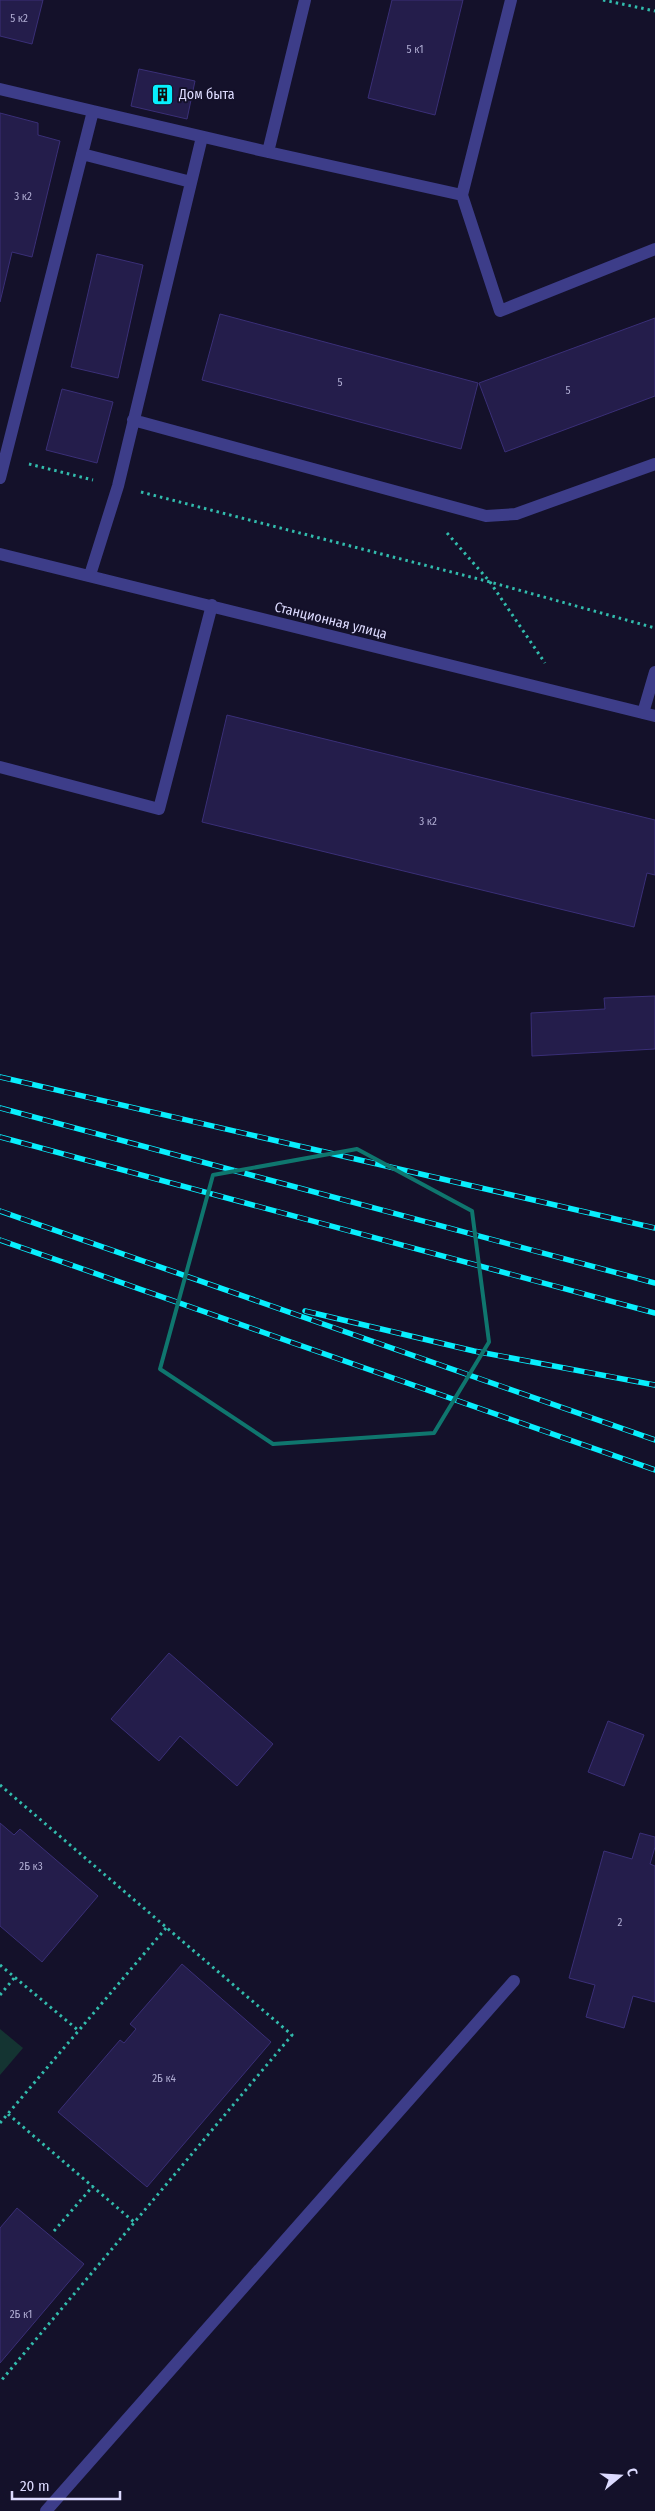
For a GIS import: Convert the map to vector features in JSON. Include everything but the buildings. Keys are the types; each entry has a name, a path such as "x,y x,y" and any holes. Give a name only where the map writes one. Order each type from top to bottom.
{"street":[{"path":"268,152 305,0"},
{"path":"511,0 462,195 500,311 655,249"},
{"path":"0,89 93,112 462,195"},
{"path":"0,478 93,112"},
{"path":"90,575 118,486 202,137"},
{"path":"82,154 191,182"},
{"path":"133,420 486,516 516,514 655,464"},
{"name":"Станционная улица","path":"0,554 649,715"},
{"path":"0,767 159,809 212,606"},
{"path":"649,715 655,672"},
{"path":"46,2511 514,1981"}],"path":[{"path":"603,0 655,10"},
{"path":"5,458 490,582 655,628"},
{"path":"417,498 490,582 566,694"},
{"path":"0,1785 292,2035 0,2382"},
{"path":"0,2123 166,1928"},
{"path":"0,1965 78,2031"},
{"path":"0,1994 15,1977"},
{"path":"8,2114 134,2222"},
{"path":"54,2230 93,2186"}],"highlighted area":[{"path":"357,1149 472,1211 489,1342 434,1433 273,1444 160,1369 213,1175"}],"green space":[{"path":"0,2029 23,2048 0,2075"}],"railway":[{"path":"0,1077 655,1228"},
{"path":"0,1108 655,1283"},
{"path":"0,1137 655,1313"},
{"path":"0,1211 655,1440"},
{"path":"0,1240 655,1470"},
{"path":"305,1311 474,1351 655,1385"}],"place":[{"name":"Дом быта","path":"163,94"}]}
